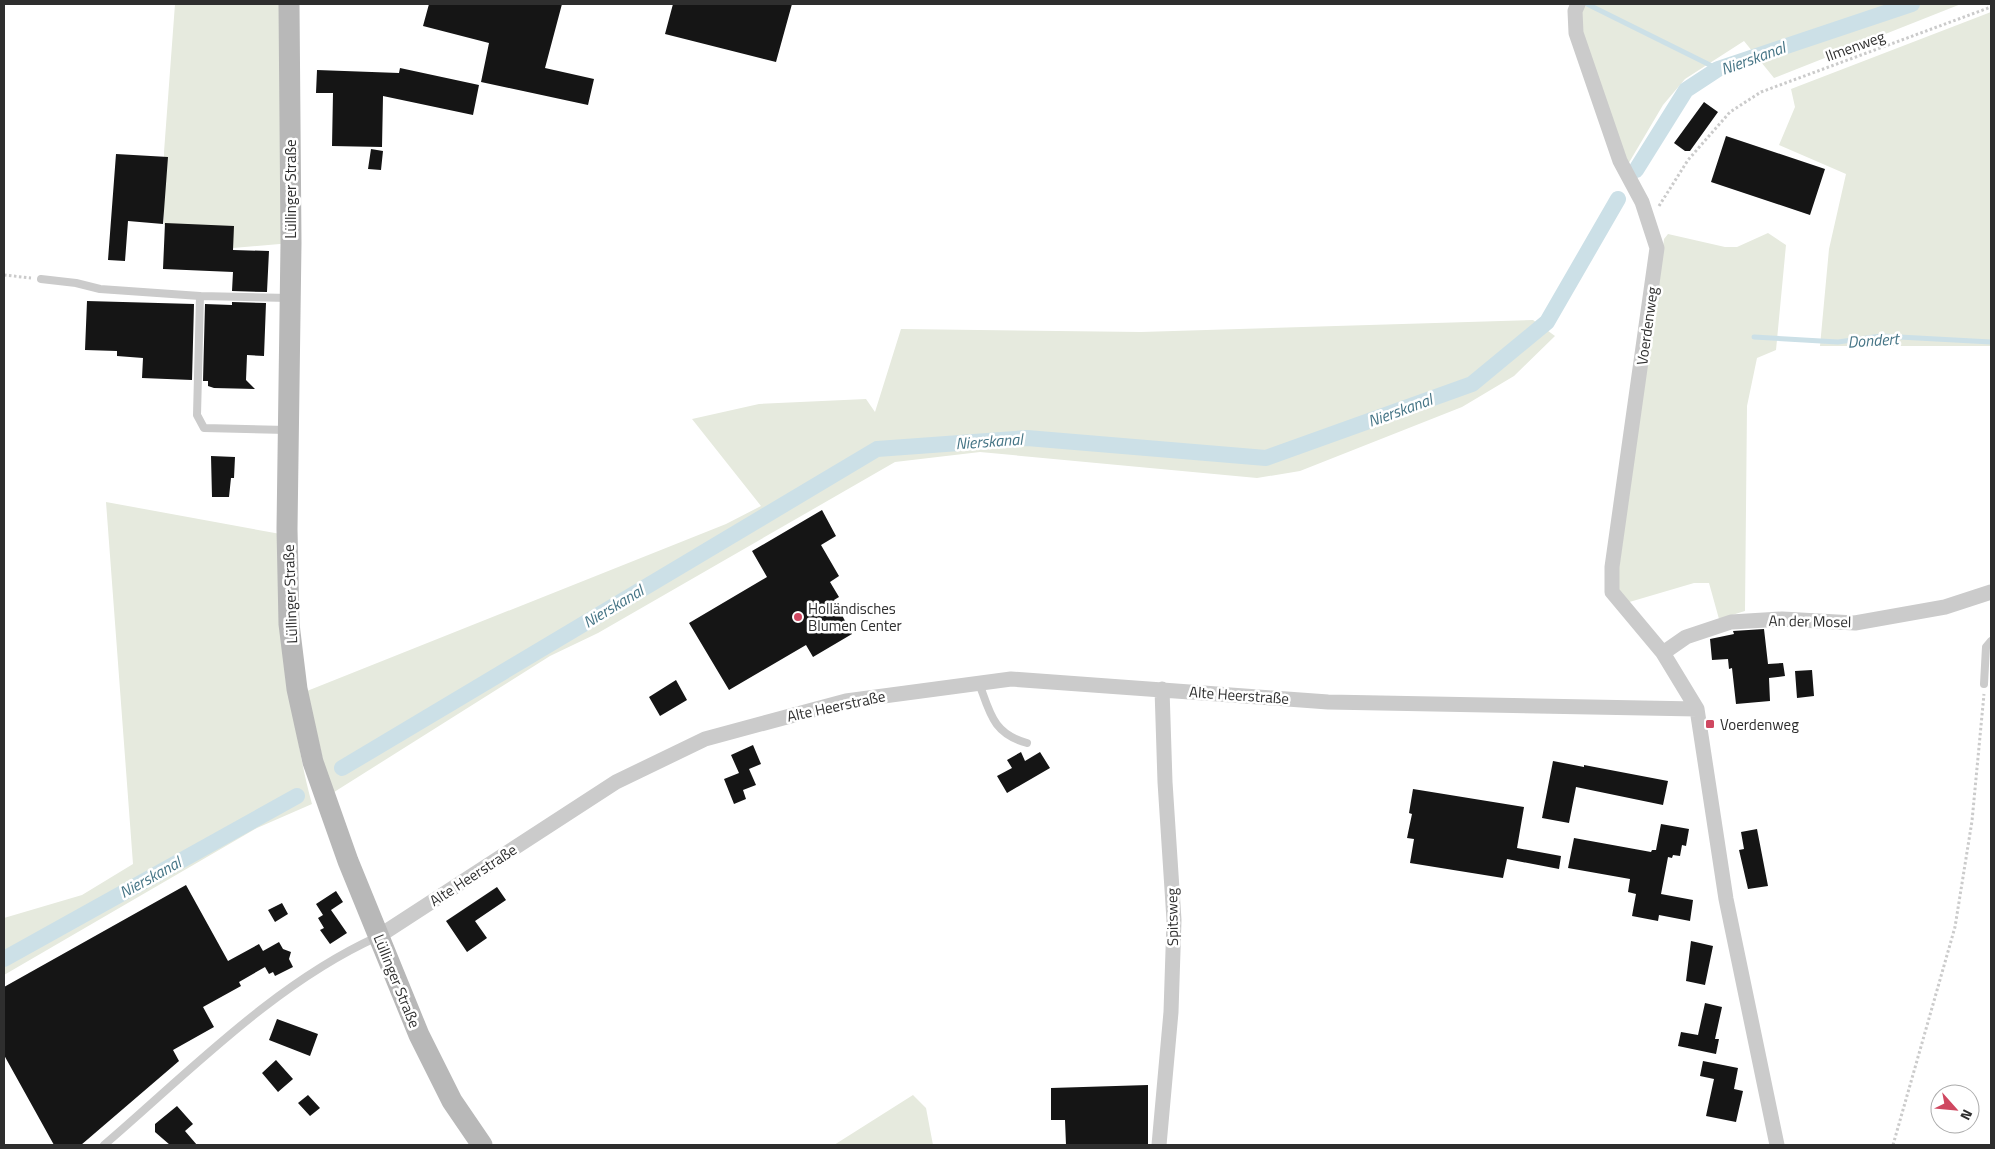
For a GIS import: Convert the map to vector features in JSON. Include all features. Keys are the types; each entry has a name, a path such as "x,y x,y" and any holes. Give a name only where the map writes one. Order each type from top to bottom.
{"street":[{"name":"Lüllinger Straße","path":"289,4 289,624 297,689 313,762 348,861 419,1035 452,1101 482,1145"},
{"name":"Voerdenweg","path":"1577,7 1576,33 1620,161 1642,202 1657,248 1611,580 1612,592 1663,653 1698,709 1726,899 1776,1145"},
{"name":"An der Mosel","path":"1663,653 1686,638 1731,622 1782,619 1855,623 1945,607 1991,592"},
{"name":"Alte Heerstraße","path":"379,936 616,782 705,739 846,701 1011,679 1328,702 1698,709"},
{"name":"Spitsweg","path":"1159,1145 1171,1012 1174,920 1165,782 1162,689"}],"lane":[{"path":"41,279 76,282 100,289 200,296 290,298"},
{"path":"200,296 197,414 204,428 289,430"},
{"path":"1984,684 1986,647 1991,641"},
{"path":"979,683 994,723 1005,734 1026,743"},
{"name":"Alte Heerstraße","path":"104,1145 262,1010 330,962 379,936"}],"path":[{"name":"Ilmenweg","path":"1649,221 1688,160 1730,112 1761,92 1991,7"},
{"path":"4,275 41,279"},
{"path":"1893,1145 1956,927 1972,822 1984,684"}],"shaded area":[{"path":"175,4 290,4 291,243 233,248 232,227 164,225 164,152"},
{"path":"1580,4 1961,4 1774,78 1744,41 1685,79 1663,105 1627,166 1575,18"},
{"path":"1991,12 1991,346 1820,346 1829,249 1846,174 1779,145 1795,107 1791,89"},
{"path":"1768,233 1786,245 1776,350 1757,358 1747,406 1745,611 1719,619 1709,583 1694,583 1626,603 1616,589 1664,239 1668,234 1725,247 1737,247"},
{"path":"1533,320 1555,336 1514,376 1462,407 1300,471 1257,478 980,452 895,462 598,633 550,656 331,794 307,691 726,524 761,506 692,419 759,404 866,399 875,412 901,329 1141,332"},
{"path":"106,502 286,535 289,637 294,704 304,771 312,804 257,828 4,975 4,918 82,895 133,864"},
{"path":"913,1095 926,1108 933,1145 834,1145"}],"building":[{"path":"429,4 562,4 545,68 594,79 588,105 481,82 489,43 423,26"},
{"path":"673,4 792,4 776,62 665,34"},
{"path":"400,68 479,85 473,115 383,96 382,147 332,146 333,93 316,93 317,70 399,73"},
{"path":"1704,102 1718,112 1690,151 1685,151 1674,143"},
{"path":"1726,136 1825,169 1810,215 1711,182"},
{"path":"371,149 383,151 381,170 368,169"},
{"path":"116,154 168,157 163,224 128,221 125,261 108,260"},
{"path":"165,223 234,226 233,250 269,251 267,292 232,291 233,272 163,269"},
{"path":"87,301 194,304 192,380 142,378 143,358 117,356 117,351 85,350"},
{"path":"232,302 266,303 264,356 247,355 246,380 255,389 214,388 208,386 208,381 203,381 205,304 232,305"},
{"path":"211,456 235,457 234,478 231,478 229,497 212,497"},
{"path":"822,510 836,536 821,545 839,576 830,582 839,597 834,600 852,634 813,657 806,645 729,690 689,623 767,577 752,551"},
{"path":"1764,629 1768,664 1783,663 1785,676 1769,678 1770,701 1736,704 1732,668 1729,669 1728,659 1712,660 1710,639 1734,634 1733,631"},
{"path":"1812,670 1814,696 1797,698 1795,671"},
{"path":"676,680 687,700 660,716 649,697"},
{"path":"753,745 761,764 749,769 756,785 743,790 746,799 734,804 724,779 739,773 731,755"},
{"path":"1021,752 1025,761 1040,752 1050,768 1007,793 997,776 1012,768 1007,760"},
{"path":"1553,761 1668,781 1663,805 1576,787 1569,823 1542,818"},
{"path":"1413,789 1524,807 1517,848 1561,856 1559,869 1507,859 1503,878 1410,863 1414,839 1407,838 1412,814 1409,813"},
{"path":"1661,824 1689,829 1686,846 1682,845 1680,856 1673,855 1672,858 1668,857 1661,894 1693,900 1690,921 1659,915 1658,921 1632,916 1636,894 1628,892 1630,879 1568,868 1574,838 1651,852 1656,850"},
{"path":"1757,829 1768,886 1748,889 1739,850 1744,849 1741,832"},
{"path":"186,885 228,961 259,944 263,951 279,942 283,949 291,952 289,959 293,967 275,976 273,972 269,974 265,967 239,982 241,986 203,1007 214,1027 173,1050 179,1061 81,1145 54,1145 4,1055 4,987"},
{"path":"497,887 506,900 475,921 487,938 467,952 446,921"},
{"path":"336,891 343,902 331,910 347,933 330,944 320,930 324,928 318,918 323,915 316,904"},
{"path":"282,903 288,914 275,922 268,910"},
{"path":"1691,941 1713,946 1705,985 1686,981"},
{"path":"1705,1003 1722,1007 1715,1039 1719,1039 1716,1054 1678,1046 1681,1032 1698,1035"},
{"path":"277,1019 318,1034 310,1056 269,1040"},
{"path":"276,1060 293,1079 278,1092 262,1073"},
{"path":"1703,1061 1738,1068 1734,1089 1743,1091 1736,1122 1706,1116 1714,1079 1700,1076"},
{"path":"1148,1085 1148,1145 1066,1145 1065,1120 1051,1120 1051,1088"},
{"path":"308,1095 320,1108 310,1116 298,1103"},
{"path":"177,1106 193,1124 185,1131 197,1145 170,1145 155,1132 155,1124"}],"waterway":[{"path":"1587,4 1718,69"},
{"name":"Nierskanal","path":"1636,170 1686,90 1718,69 1912,4"},
{"name":"Nierskanal","path":"342,768 877,449 1027,438 1266,458 1472,384 1547,322 1618,199"},
{"name":"Dondert","path":"1754,337 1838,342 1881,336 1991,342"},
{"name":"Nierskanal","path":"4,959 297,796"}],"place":[{"name":"Holländisches Blumen Center","path":"798,617"},
{"name":"Voerdenweg","path":"1710,724"}]}
